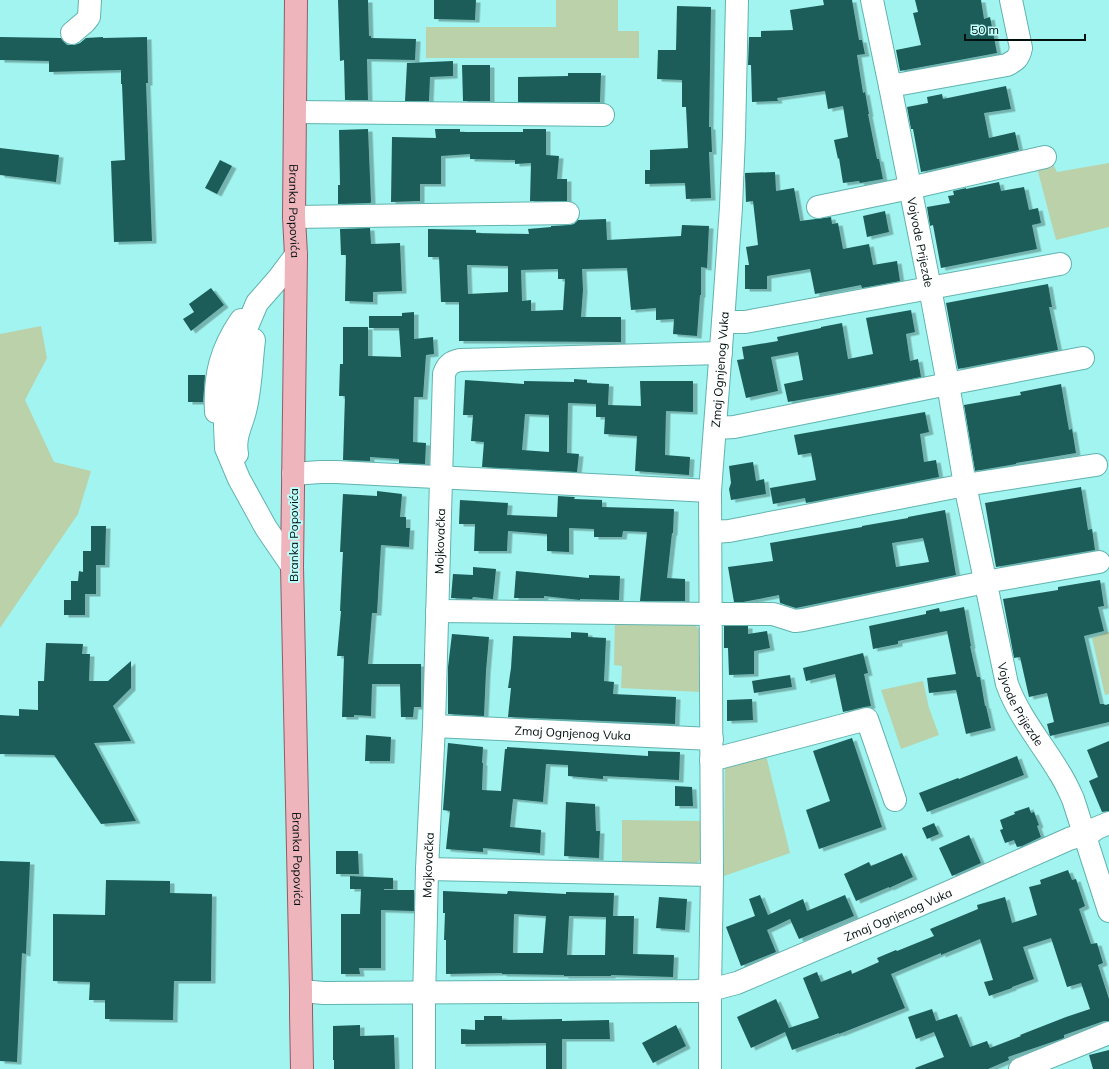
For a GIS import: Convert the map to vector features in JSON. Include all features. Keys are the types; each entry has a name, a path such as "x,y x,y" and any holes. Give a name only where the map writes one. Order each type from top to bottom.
{"main road":[{"name":"Branka Popovića","path":"296,0 294,217 296,255 292,566 302,991 300,1012 302,1069"}],"street":[{"path":"72,33 89,17 90,0"},
{"name":"Zmaj Ognjenog Vuka","path":"710,1069 712,875 710,490 724,322 734,136 737,0"},
{"name":"Vojvode Prijezde","path":"872,0 930,288 965,485 1007,684 1012,698 1032,732 1059,770 1066,783 1073,800 1109,911"},
{"path":"890,86 1007,65 1017,59 1021,48 1011,0"},
{"path":"295,112 603,115"},
{"path":"818,207 910,188 1045,157"},
{"path":"294,217 568,213"},
{"path":"292,566 266,528 239,479 226,448 225,426 226,406 246,329 257,303 278,280 296,255"},
{"path":"724,322 745,322 1060,264"},
{"path":"253,504 239,466 236,438 245,411 252,368 257,303"},
{"name":"Mojkovačka","path":"424,1069 427,869 434,726 444,374 446,368 450,363 460,360 721,353"},
{"path":"716,428 734,427 1082,358"},
{"path":"711,532 728,532 965,485 1096,465"},
{"path":"293,474 336,472 710,490"},
{"path":"437,611 773,614 794,621 985,582 1099,562"},
{"path":"711,750 867,719 895,800"},
{"name":"Zmaj Ognjenog Vuka","path":"434,726 711,750"},
{"name":"Zmaj Ognjenog Vuka","path":"710,990 737,983 1109,823"},
{"path":"427,869 694,876 712,875"},
{"path":"302,991 324,993 710,990"},
{"path":"1020,1069 1109,1033"}],"green space":[{"path":"556,0 618,0 618,31 639,31 639,58 426,58 426,27 556,27"},
{"path":"1052,162 1057,172 1109,163 1109,227 1056,240 1036,164"},
{"path":"41,326 47,358 25,400 54,462 91,471 78,514 0,628 0,334"},
{"path":"615,619 692,623 695,625 700,634 701,692 621,688 622,666 614,665"},
{"path":"1109,632 1109,694 1105,695 1092,638"},
{"path":"923,681 929,708 939,735 901,749 881,690"},
{"path":"766,755 790,853 724,876 725,766"},
{"path":"622,820 701,821 701,859 695,865 622,869"}],"building":[{"path":"338,0 368,0 369,36 371,36 371,38 416,39 415,60 367,59 368,100 345,100 344,60 340,61"},
{"path":"434,0 476,0 475,20 434,19"},
{"path":"823,0 852,0 859,40 862,40 865,54 857,55 863,93 865,92 877,159 879,159 883,179 860,183 859,181 843,183 839,158 838,159 834,140 848,137 843,106 828,109 825,91 777,98 778,101 752,102 751,65 748,65 749,37 761,37 761,31 793,30 790,10 824,5"},
{"path":"915,0 981,0 984,19 990,17 997,53 900,71 896,50 921,45 913,13 918,12"},
{"path":"677,6 711,7 709,127 711,127 712,152 709,152 711,198 686,199 685,183 645,184 645,170 650,170 650,150 688,148 686,107 682,107 682,80 657,79 658,50 676,50"},
{"path":"0,37 61,38 67,45 74,45 80,43 86,38 147,37 148,83 146,83 152,241 114,242 111,161 125,160 121,70 49,72 49,61 0,60"},
{"path":"453,61 453,76 430,77 429,101 405,101 407,63"},
{"path":"462,65 490,65 490,101 463,101"},
{"path":"568,73 601,73 600,102 518,102 518,77 568,76"},
{"path":"1006,86 1011,109 984,113 989,138 1015,132 1019,150 921,172 913,129 911,129 907,107 928,103 927,97 942,94 943,99"},
{"path":"368,129 371,202 338,204 338,185 340,185 339,130"},
{"path":"435,129 460,129 460,132 523,132 523,129 546,129 546,155 559,156 557,179 567,179 567,201 530,201 531,163 515,164 515,160 470,159 470,154 441,156 441,184 420,184 420,201 391,202 392,137 436,138"},
{"path":"0,148 59,155 56,182 0,175"},
{"path":"220,160 232,166 217,194 205,188"},
{"path":"775,172 776,191 794,188 800,221 831,217 832,224 838,223 843,249 869,244 873,265 897,261 900,281 862,288 861,285 815,294 810,269 767,276 767,289 745,289 745,265 749,265 746,247 758,245 753,201 746,202 745,173"},
{"path":"999,182 1001,191 1024,187 1029,210 1038,208 1041,223 1032,225 1037,249 941,268 933,225 930,226 927,207 950,203 948,196 954,195 953,191"},
{"path":"885,211 889,232 867,237 863,216"},
{"path":"606,219 607,240 681,236 682,225 709,226 707,268 701,267 701,295 697,336 673,334 674,319 656,320 656,308 631,310 627,268 582,269 583,290 581,317 621,317 621,342 459,341 459,302 441,302 439,257 428,257 428,229 476,230 476,233 529,234 528,229 569,225 574,224 578,220","holes":["467,265 508,266 508,292 468,294","558,269 558,279 565,279 563,310 531,311 531,300 522,301 521,270"]},
{"path":"370,228 371,244 400,243 402,291 373,292 373,302 345,301 346,255 341,255 340,229"},
{"path":"1048,284 1052,307 1049,307 1058,350 958,369 946,303"},
{"path":"211,288 224,305 191,331 183,319 194,312 189,304"},
{"path":"911,310 915,332 906,334 910,361 918,359 921,377 788,402 784,384 803,380 798,352 771,357 778,391 746,398 737,360 744,359 742,347 778,341 777,337 842,323 848,359 873,354 866,318"},
{"path":"414,312 414,339 433,337 434,354 426,355 423,397 414,397 413,442 426,443 425,464 399,463 399,459 370,457 370,461 343,460 345,396 339,396 340,364 343,364 343,327 368,327 368,356 401,357 399,328 369,328 369,316 402,316 402,313"},
{"path":"188,375 205,375 203,402 188,402"},
{"path":"574,379 587,380 587,383 609,384 608,405 641,406 640,381 693,381 693,412 666,411 665,455 690,457 689,475 635,471 637,436 604,434 605,417 596,417 596,404 568,403 567,453 579,454 577,472 482,467 484,442 471,441 473,415 463,415 465,380 524,384 524,381 574,382","holes":["525,414 549,415 549,452 522,450"]},
{"path":"1061,384 1069,430 1072,429 1076,453 975,471 964,405 1021,395 1020,392"},
{"path":"925,412 929,432 920,434 924,462 936,460 939,477 806,503 805,498 773,504 770,488 816,480 811,453 798,455 794,435"},
{"path":"753,462 756,481 764,479 766,494 731,500 729,489 731,483 729,466"},
{"path":"1081,487 1088,530 1092,529 1095,550 996,567 985,503"},
{"path":"377,491 402,494 400,517 406,517 406,528 410,528 409,547 381,545 377,613 372,613 368,664 421,664 421,707 414,707 413,717 401,717 400,684 372,684 371,716 354,715 354,717 342,717 344,656 337,656 341,611 343,552 340,552 343,494 377,496"},
{"path":"558,496 575,497 574,499 602,500 602,507 674,509 673,533 667,578 685,579 685,601 640,601 647,532 623,531 622,537 594,537 594,529 569,528 569,552 547,551 547,534 508,531 507,551 474,551 475,524 459,524 460,500 508,503 507,515 557,517"},
{"path":"945,510 956,575 796,608 780,603 779,595 743,602 734,602 728,567 773,561 770,543 862,527","holes":["923,538 929,562 896,567 892,543"]},
{"path":"91,526 106,526 105,565 96,565 96,594 85,594 85,615 64,615 64,600 71,600 71,581 78,581 79,571 83,572 83,551 91,551"},
{"path":"473,567 496,569 493,599 473,597 472,599 451,598 453,574 473,575"},
{"path":"516,571 589,578 589,575 620,576 619,600 580,600 544,596 544,598 514,598"},
{"path":"1100,580 1104,606 1098,607 1104,631 1084,636 1100,704 1109,704 1109,722 1050,736 1047,724 1054,722 1047,693 1029,697 1020,657 1014,658 1003,599 1058,590 1058,587"},
{"path":"964,607 970,646 977,677 980,677 985,706 991,728 966,734 956,690 929,693 927,678 956,674 947,631 898,641 898,644 873,649 869,626 926,614 926,611 939,608 940,612"},
{"path":"724,626 748,626 748,634 767,631 770,648 754,651 754,674 729,675 728,648 724,648"},
{"path":"571,632 588,633 588,637 606,638 604,681 614,682 613,694 676,697 675,724 508,717 511,688 508,688 513,636 571,638"},
{"path":"452,634 489,637 484,716 448,714 448,667"},
{"path":"46,643 83,644 82,654 90,654 89,681 108,681 131,661 131,688 113,706 131,741 94,743 136,821 101,824 54,755 0,754 0,715 19,716 19,709 38,710 38,681 44,681"},
{"path":"863,653 868,673 864,674 871,706 843,712 835,674 806,681 803,668"},
{"path":"790,675 792,687 754,693 752,681"},
{"path":"752,699 753,720 727,721 727,700"},
{"path":"366,735 391,737 390,761 365,761"},
{"path":"852,738 882,827 819,849 806,810 830,801 813,751"},
{"path":"1109,741 1109,811 1102,812 1089,781 1098,777 1087,750"},
{"path":"448,743 483,747 482,790 501,791 505,749 507,749 507,747 648,756 648,751 680,752 679,780 603,776 603,779 568,776 568,765 546,764 543,802 513,799 510,827 541,830 540,853 483,848 483,852 446,849 450,811 443,810"},
{"path":"1017,756 1024,775 927,812 919,793"},
{"path":"675,786 692,787 693,806 675,806"},
{"path":"566,802 595,804 596,831 600,831 599,858 564,856"},
{"path":"1029,807 1031,813 1034,812 1039,825 1037,826 1041,837 1017,847 1014,840 1005,843 1000,830 1003,829 1000,820 1015,814 1014,812"},
{"path":"934,823 939,834 927,839 922,828"},
{"path":"969,835 981,863 952,876 939,848"},
{"path":"336,851 358,851 359,874 336,874"},
{"path":"902,853 913,877 856,901 844,874 869,862 871,866"},
{"path":"0,861 30,862 26,954 22,953 17,1062 0,1061"},
{"path":"1068,870 1072,880 1076,879 1085,906 1079,909 1091,944 1097,943 1103,963 1098,965 1109,999 1109,1021 1104,1021 1064,1035 1064,1038 1008,1057 1009,1060 988,1069 916,1069 915,1068 944,1057 934,1032 916,1039 908,1017 932,1009 936,1021 957,1014 970,1047 987,1041 990,1048 1066,1017 1090,1009 1081,983 1067,987 1051,938 1023,947 1034,979 989,996 984,982 993,980 980,939 941,955 941,953 891,974 905,1008 839,1034 792,1050 785,1032 751,1048 737,1017 776,999 789,1028 819,1018 803,978 817,972 821,982 851,970 852,974 879,962 877,958 934,936 930,929 978,909 977,905 1005,897 1012,923 1037,915 1029,887 1041,884 1040,880"},
{"path":"350,876 393,878 393,889 384,890 414,890 414,911 381,910 381,968 359,968 360,974 341,974 341,914 360,914 361,889 350,889"},
{"path":"106,880 170,881 170,893 212,894 211,981 174,981 173,1020 105,1019 105,1000 89,1000 90,982 53,981 53,914 105,915"},
{"path":"443,891 507,894 508,891 566,894 566,892 614,893 613,916 634,916 633,954 674,955 673,977 611,975 564,976 502,973 446,974 446,940 444,940 445,913 443,913","holes":["514,914 546,916 543,953 513,953","569,916 606,917 605,955 567,955"]},
{"path":"760,895 768,915 803,899 807,911 845,895 854,916 799,939 790,919 767,930 776,952 741,966 726,927 755,916 749,899"},
{"path":"659,897 687,899 685,930 656,928"},
{"path":"484,1016 502,1016 502,1020 609,1020 610,1039 562,1039 562,1069 546,1069 546,1043 461,1044 461,1029 475,1030 475,1020 484,1020"},
{"path":"360,1025 360,1036 394,1035 395,1069 334,1069 333,1026"},
{"path":"676,1025 686,1046 653,1063 642,1043"},
{"path":"1109,1050 1109,1069 1093,1069 1089,1055"}]}
